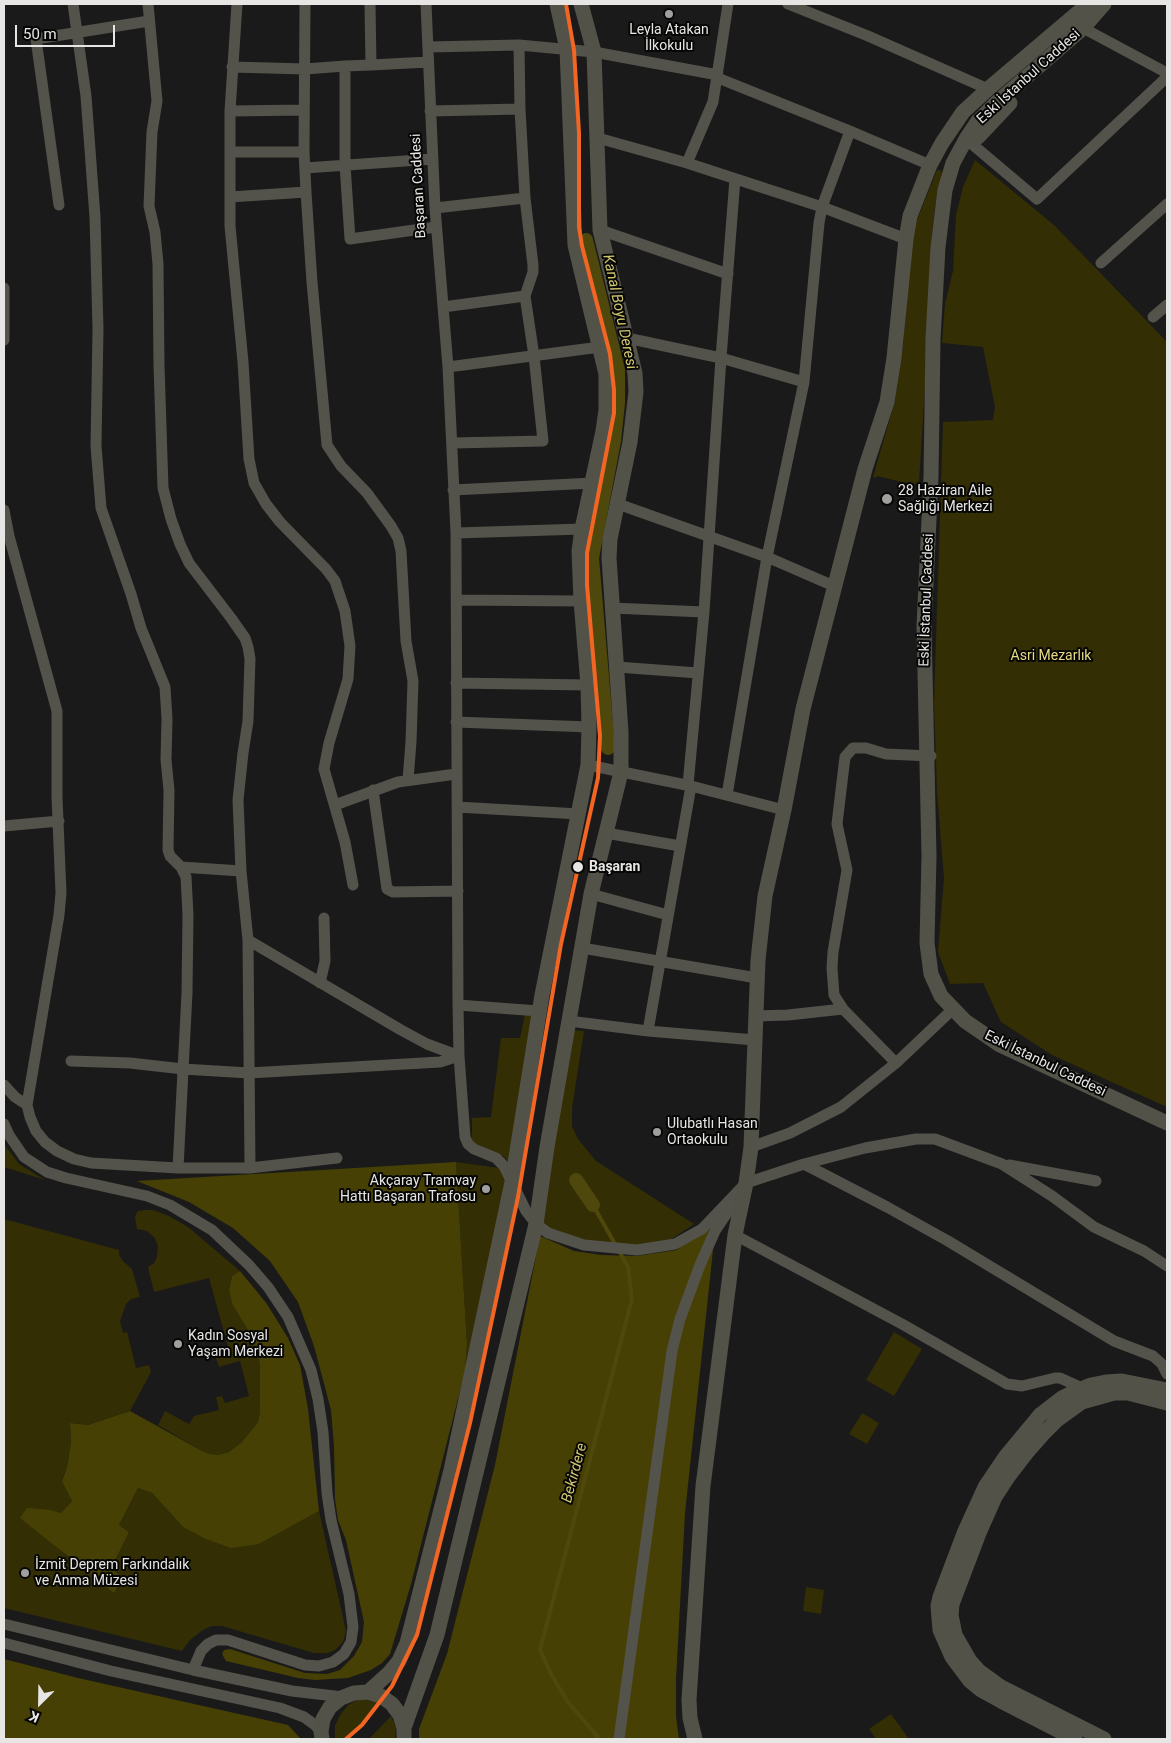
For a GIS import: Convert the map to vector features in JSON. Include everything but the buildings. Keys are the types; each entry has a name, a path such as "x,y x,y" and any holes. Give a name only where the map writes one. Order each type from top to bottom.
{"main road":[{"path":"404,1734 437,1635 536,1224 591,894 606,833 605,768 589,727 588,685 580,601 579,551 606,410 606,374 575,245 566,49 557,4"},
{"path":"368,1692 399,1661 407,1643 451,1470 512,1182 539,1011 579,814 605,768 621,732 609,558 610,539 631,434 636,392 635,373 600,230 594,52 581,4"},
{"path":"695,1739 690,1718 689,1700 703,1486 735,1235 752,1147 757,978 765,896 803,709 865,469 887,402 894,358 906,239 914,203 930,165 963,112 988,88 1088,4"},
{"name":"Eski İstanbul Caddesi","path":"1104,4 1087,30 1083,42 1028,85 968,141 952,186 943,270 931,626 928,962 941,996 965,1021 1000,1045 1167,1123"},
{"name":"Eski İstanbul Caddesi","path":"1087,30 1112,4"},
{"name":"Eski İstanbul Caddesi","path":"929,755 934,795 933,952 942,981 958,1002 1004,1038 1167,1116"},
{"path":"1075,1739 981,1690 970,1680 962,1671 946,1645 940,1630 938,1606 976,1505 1006,1456 1040,1415 1062,1398 1082,1388 1106,1382 1122,1381 1167,1390"},
{"path":"1104,1739 1001,1687 979,1671 970,1661 955,1635 951,1615 952,1604 979,1533 1001,1487 1028,1451 1057,1420 1082,1402 1114,1393 1128,1393 1167,1403"},
{"path":"321,1736 323,1719 330,1707 354,1692 368,1692 381,1696 392,1704 400,1715 404,1734"}],"street":[{"path":"73,4 86,96 95,217 98,329 96,446 101,508 141,628 165,687 167,719 166,760 169,790 168,850 170,856 181,867 186,877 188,916 178,1168"},
{"path":"148,4 157,102 152,132 149,206 155,232 158,264 163,488 170,519 189,563 236,624 248,648 250,683 248,721 238,800 240,870 248,940 250,1168"},
{"path":"237,4 230,111 231,245 244,362 248,452 254,483 266,504 280,522 326,569 335,581 345,611 349,632 348,679 324,764 345,842 353,885"},
{"path":"305,4 304,152 312,282 327,445 341,466 367,493 391,526 398,538 401,550 406,641 413,681 408,780"},
{"path":"370,4 371,65"},
{"name":"Başaran Caddesi","path":"426,4 436,227 453,443 456,533 458,1005 459,1056 465,1137 468,1144 474,1149 496,1158 504,1166 526,1211 536,1224"},
{"path":"687,163 710,110 718,77 728,4"},
{"path":"788,4 988,88"},
{"path":"59,204 36,39 149,21"},
{"path":"1087,30 1167,73"},
{"path":"453,443 543,441 534,356 525,296 533,272 533,265 525,198 520,109 519,45"},
{"path":"428,47 519,45 566,49 594,52 718,77 930,165"},
{"path":"232,67 305,69 428,62"},
{"path":"344,66 345,165 350,239 436,227"},
{"path":"968,141 1037,199 1167,77"},
{"path":"430,111 520,109"},
{"path":"230,111 304,110"},
{"path":"728,794 767,557 804,382 818,223 850,131"},
{"path":"598,138 687,163 822,207 906,239"},
{"path":"230,152 304,152"},
{"path":"305,168 433,159"},
{"path":"648,1031 689,786 704,612 735,179"},
{"path":"230,197 306,192"},
{"path":"435,208 525,198"},
{"path":"1101,263 1167,204"},
{"path":"600,230 728,274"},
{"path":"4,288 4,340"},
{"path":"442,307 525,296"},
{"path":"1153,317 1167,305"},
{"path":"627,338 721,358 804,382"},
{"path":"448,367 600,348"},
{"path":"454,490 593,484"},
{"path":"618,504 767,557 836,587"},
{"path":"4,510 9,536 57,711 59,915 27,1105 36,1131 45,1142 58,1151 74,1159 91,1163 178,1168 250,1168 337,1158"},
{"path":"456,533 582,529"},
{"path":"456,600 580,601"},
{"path":"612,608 704,612"},
{"path":"617,667 698,673"},
{"path":"456,683 588,685"},
{"path":"456,722 589,727"},
{"path":"896,1063 843,1009 834,994 832,968 836,930 847,870 837,824 845,757 853,748 859,746 886,754 929,755"},
{"path":"605,768 728,794 784,810"},
{"path":"335,805 373,790 408,780 456,774"},
{"path":"373,790 387,889 393,892 458,891"},
{"path":"457,807 579,814"},
{"path":"4,826 58,821"},
{"path":"606,833 680,846"},
{"path":"181,867 240,870"},
{"path":"591,894 668,915"},
{"path":"320,984 325,961 324,918"},
{"path":"248,940 320,984 427,1044 459,1056"},
{"path":"582,948 757,978"},
{"path":"458,1005 539,1011"},
{"path":"756,1016 788,1015 843,1009"},
{"path":"752,1147 797,1130 841,1107 896,1063 953,1009"},
{"path":"569,1021 648,1031 755,1040"},
{"path":"71,1061 130,1063 183,1069 249,1073 440,1062 459,1056"},
{"path":"5,1089 27,1105"},
{"path":"4,1124 24,1157 48,1172 66,1178 146,1196 170,1205 212,1230 249,1265 268,1287 288,1317 311,1370 324,1432 327,1493 331,1520 349,1594 353,1628 351,1642 344,1654 333,1662 319,1666 304,1665 228,1640 216,1640 208,1644 201,1651 193,1670"},
{"path":"536,1224 548,1234 584,1245 603,1248 637,1250 675,1244 702,1229 745,1184 804,1164 865,1148 924,1138 935,1139 1002,1164 1096,1181"},
{"path":"804,1164 948,1241 1114,1341 1153,1356 1162,1364 1167,1374"},
{"path":"1002,1164 1052,1196 1094,1227 1144,1251 1167,1266"},
{"path":"619,1739 672,1351 680,1319 700,1265 715,1231 745,1184"},
{"path":"735,1235 902,1324 1006,1384 1022,1386 1060,1378 1082,1388"},
{"path":"4,1624 193,1670 292,1691 344,1697"},
{"path":"4,1643 111,1671 280,1708 304,1717 315,1725 321,1736"}],"green space":[{"name":"Asri Mezarlık","path":"975,160 1054,225 1167,342 1167,1107 1052,1055 1001,1022 983,983 950,984 938,952 944,878 937,793 934,701 943,422 993,420 995,407 983,347 942,343 945,304 953,271 956,215 963,187"},
{"path":"937,170 941,170 942,175 935,206 931,241 919,483 906,486 906,483 877,476 876,478 873,477 895,401 903,346 911,245 917,220"},
{"path":"525,1014 535,1015 508,1161 503,1156 472,1143 472,1118 491,1117 501,1038 520,1038"},
{"path":"570,1030 584,1031 572,1108 572,1126 578,1139 596,1161 694,1224 670,1240 638,1246 604,1244 559,1235 541,1224"},
{"path":"4,1144 19,1164 45,1180 4,1167"},
{"path":"456,1162 499,1168 509,1182 465,1371 467,1344"},
{"path":"153,1210 169,1216 188,1227 240,1271 232,1276 229,1290 232,1304 252,1337 260,1364 260,1411 258,1422 242,1442 229,1452 218,1455 206,1453 158,1425 165,1411 189,1424 194,1416 219,1410 216,1397 222,1396 225,1403 249,1396 240,1361 219,1367 216,1358 230,1354 209,1278 154,1292 148,1267 154,1263 157,1257 158,1246 154,1237 147,1231 137,1229 135,1216 138,1211"},
{"path":"4,1219 119,1250 119,1255 123,1261 132,1269 140,1297 131,1299 126,1304 120,1321 123,1333 127,1332 136,1368 149,1365 151,1372 130,1411 88,1425 70,1423 71,1442 67,1467 62,1480 72,1501 61,1513 51,1510 60,1550 71,1560 111,1569 129,1532 119,1525 138,1488 152,1493 183,1527 259,1544 319,1511 346,1631 343,1642 335,1650 328,1653 314,1653 222,1626 212,1626 190,1640 182,1651 4,1608"},
{"path":"894,1332 922,1349 894,1396 866,1380"},
{"path":"862,1413 879,1423 867,1444 849,1434"},
{"path":"806,1587 824,1590 821,1614 803,1611"},
{"path":"359,1699 378,1701 362,1723 344,1739 335,1739 335,1726 340,1715 348,1705"},
{"path":"891,1714 909,1739 876,1739 869,1729"},
{"path":"391,1716 396,1727 395,1739 369,1739"}],"shaded area":[{"path":"456,1162 467,1344 465,1371 411,1584 390,1654 382,1663 371,1670 348,1678 315,1680 298,1678 226,1661 222,1654 224,1650 230,1649 305,1673 327,1674 340,1670 354,1656 362,1642 364,1622 346,1540 338,1520 335,1499 331,1410 314,1346 298,1302 270,1261 233,1228 189,1202 137,1181"},
{"path":"702,1229 715,1231 685,1513 676,1679 676,1717 679,1739 419,1739 419,1729 447,1654 495,1465 540,1236 574,1251 601,1255 637,1256 677,1250"},
{"path":"240,1271 267,1304 288,1338 300,1365 308,1409 319,1511 259,1544 231,1548 206,1539 183,1527 152,1493 138,1488 119,1525 129,1532 111,1569 122,1577 114,1593 20,1518 27,1508 51,1510 61,1513 72,1501 62,1481 67,1467 71,1442 70,1423 88,1425 130,1411 206,1453 218,1455 229,1452 242,1442 258,1422 260,1411 260,1364 252,1337 232,1304 229,1290 232,1276"},
{"path":"4,1659 78,1678 288,1725 301,1739 4,1739"}],"waterway":[{"name":"Kanal Boyu Deresi","path":"586,240 618,370 618,403 614,441 592,558 608,748"},
{"path":"576,1180 593,1205"},
{"name":"Bekirdere","path":"593,1205 628,1267 632,1299 540,1650 551,1674 567,1701 598,1737 595,1739"}],"transit line":[{"path":"346,1739 362,1725 392,1686 417,1635 470,1423 518,1197 561,944 598,778 600,736 587,585 587,553 614,413 614,390 610,354 582,246 579,227 579,133 574,50 566,4"}],"place":[{"name":"Leyla Atakan İlkokulu","path":"669,14"},
{"name":"28 Haziran Aile Sağlığı Merkezi","path":"887,499"},
{"name":"Başaran","path":"578,867"},
{"name":"Ulubatlı Hasan Ortaokulu","path":"657,1132"},
{"name":"Akçaray Tramvay Hattı Başaran Trafosu","path":"486,1189"},
{"name":"Kadın Sosyal Yaşam Merkezi","path":"178,1344"},
{"name":"İzmit Deprem Farkındalık ve Anma Müzesi","path":"25,1573"}]}
